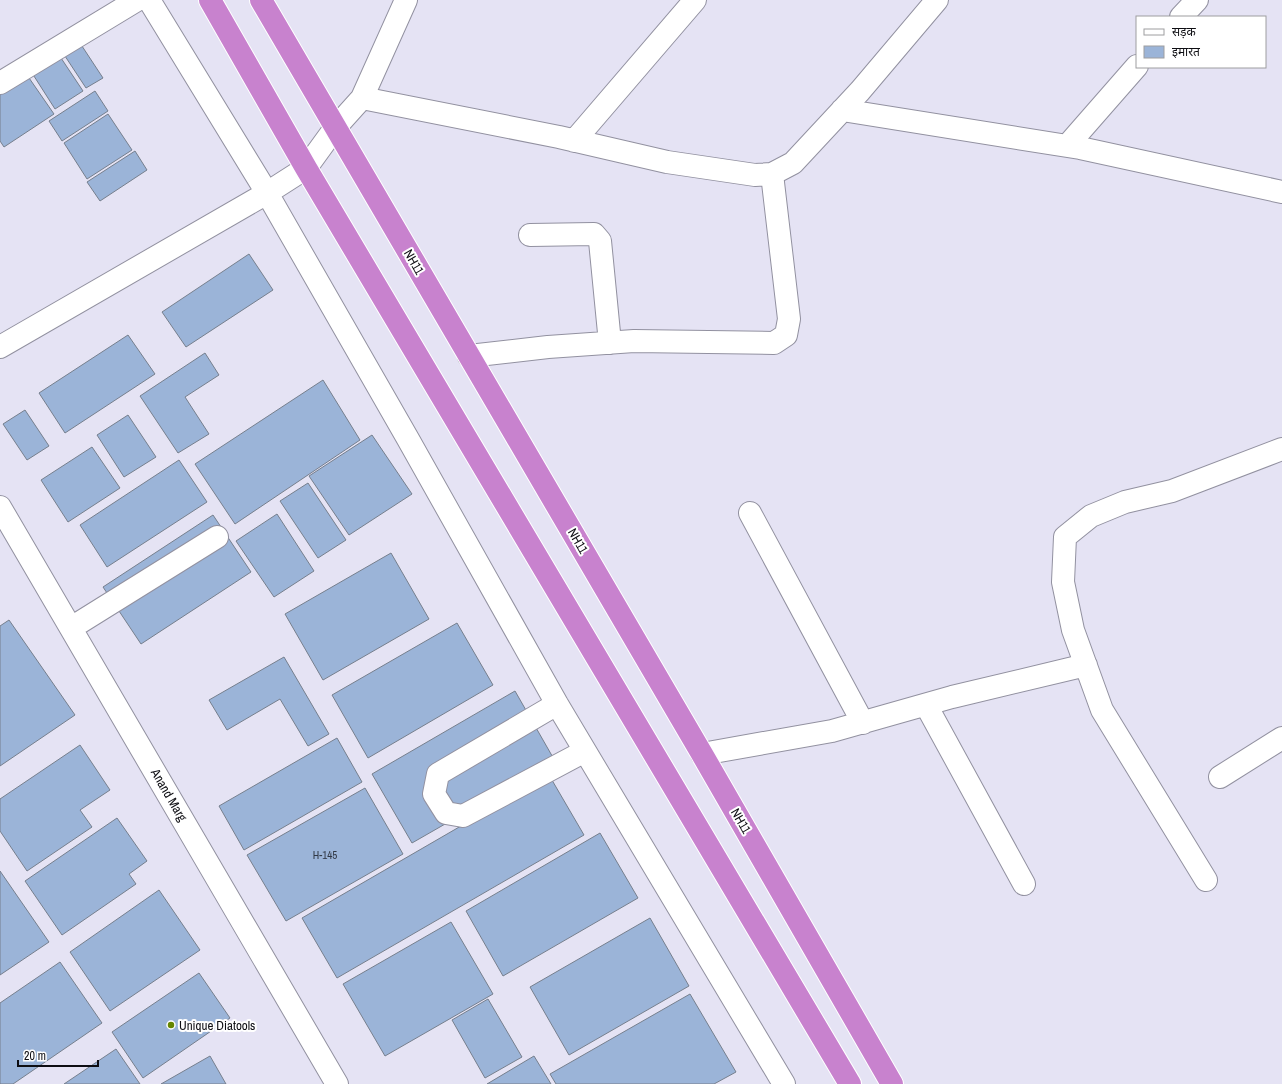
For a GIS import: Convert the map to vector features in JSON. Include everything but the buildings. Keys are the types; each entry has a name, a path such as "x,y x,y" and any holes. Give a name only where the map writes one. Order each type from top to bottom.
{"highway":[{"path":"210,0 306,168 850,1084"},
{"name":"NH11","path":"261,0 702,754 892,1084"}],"street":[{"path":"0,83 137,0"},
{"path":"149,0 267,193 412,446 557,704 784,1084"},
{"path":"0,347 267,193 306,168 335,128 362,98 406,0"},
{"path":"574,141 695,0"},
{"path":"362,98 574,141 667,162 755,175 772,174 793,163 860,91 937,0"},
{"path":"1182,16 1197,0"},
{"path":"1067,146 1136,67"},
{"path":"842,110 1067,146 1280,188"},
{"path":"469,356 548,347 610,343 774,343 786,335 789,319 772,174"},
{"path":"530,235 594,234 600,241 610,343"},
{"path":"1206,880 1102,710 1073,630 1063,582 1065,537 1091,516 1125,502 1172,491 1282,449"},
{"name":"Anand Marg","path":"0,507 337,1084"},
{"path":"750,513 863,723"},
{"path":"71,628 217,537"},
{"path":"702,754 832,731 952,697 1086,665"},
{"path":"557,704 438,774 434,794 446,813 463,816 585,751"},
{"path":"926,705 1024,884"},
{"path":"1220,777 1282,738"}],"place":[{"name":"Unique Diatools","path":"171,1025"}]}
